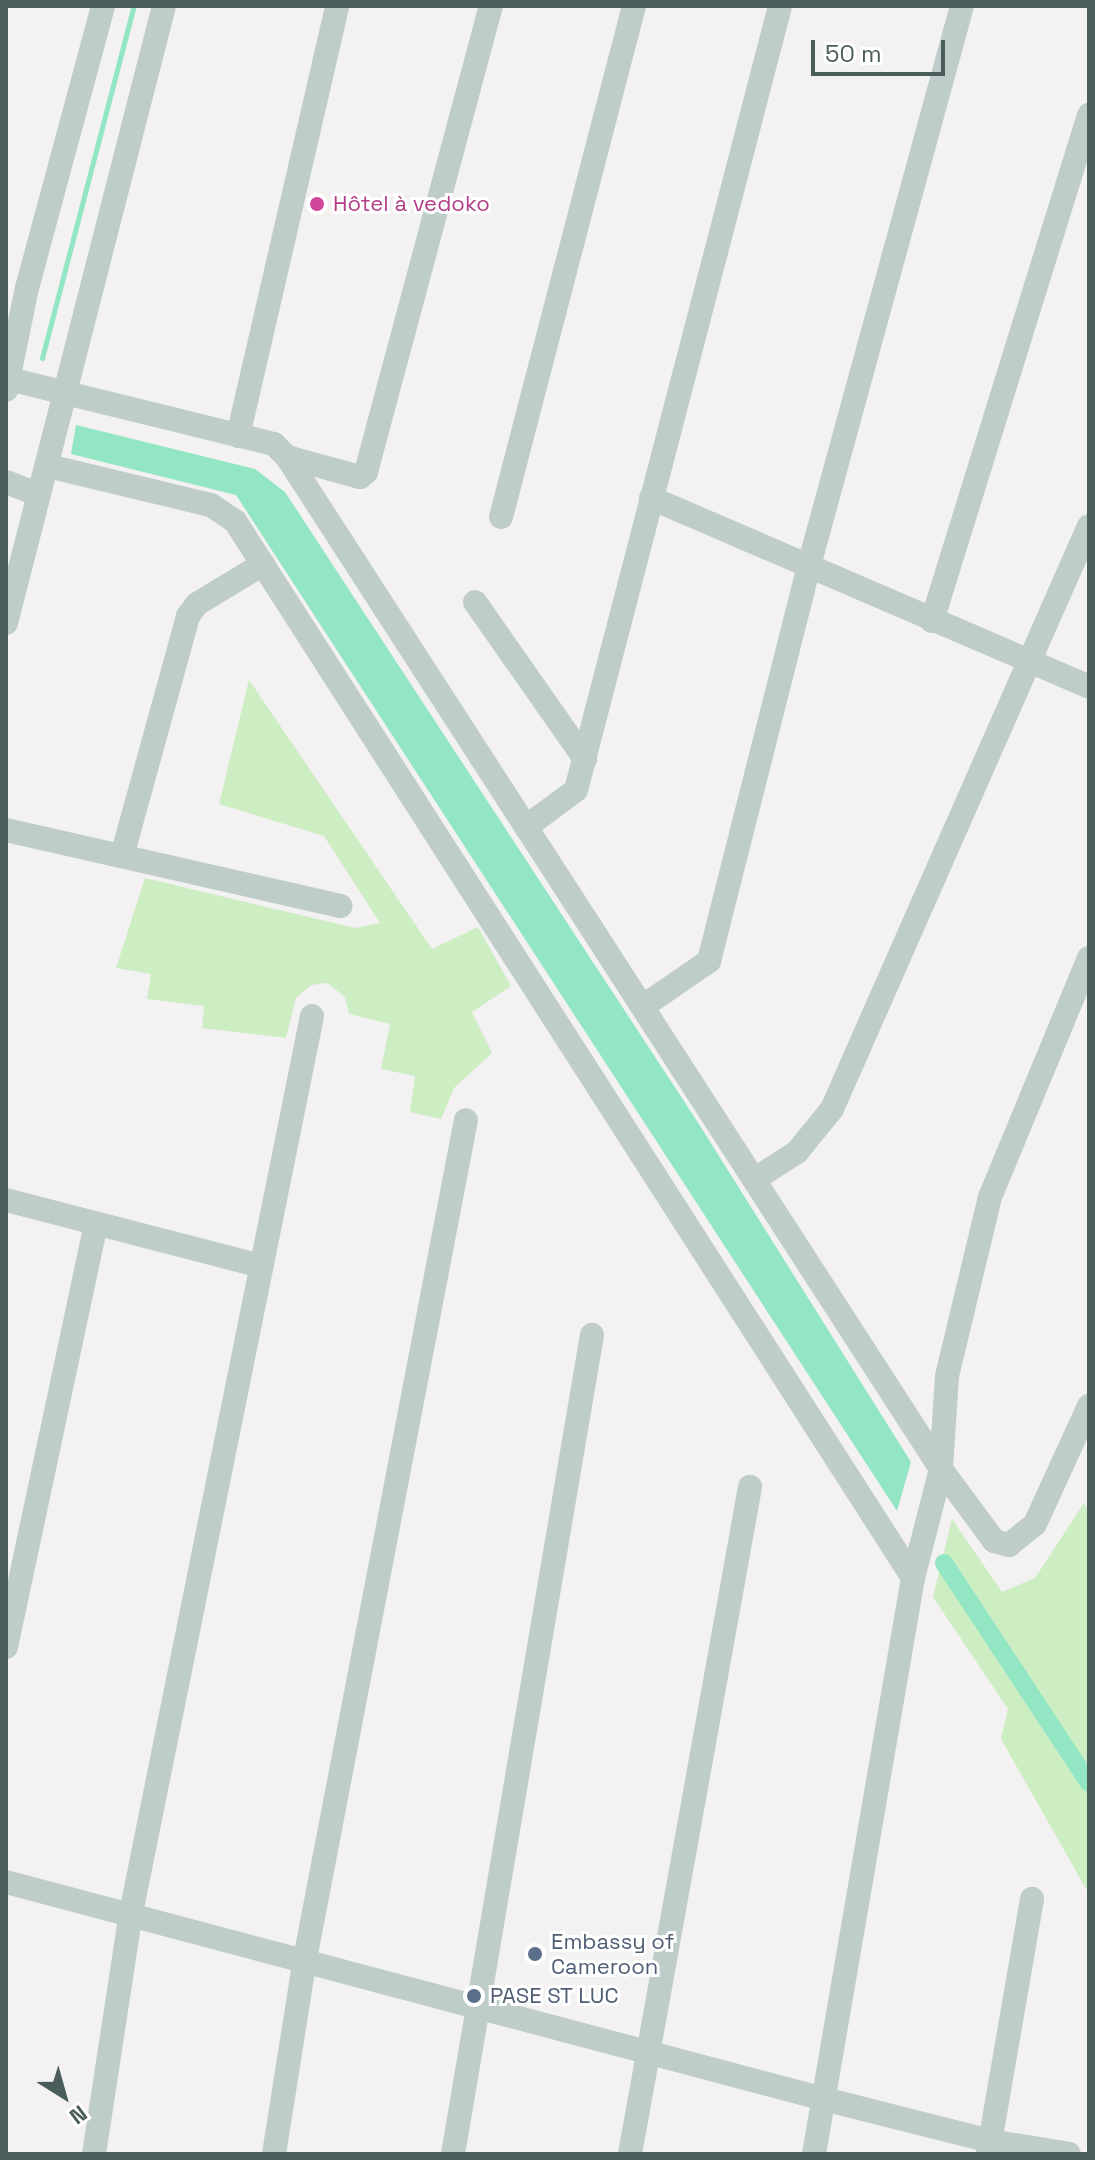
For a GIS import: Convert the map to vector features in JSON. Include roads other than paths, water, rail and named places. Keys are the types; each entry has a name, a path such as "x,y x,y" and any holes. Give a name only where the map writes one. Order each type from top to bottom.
{"street":[{"path":"103,6 27,288 8,384 65,394 274,444 287,457 645,1005 941,1469 994,1541 1009,1545 1035,1524 1046,1508 1089,1406"},
{"path":"6,623 164,6"},
{"path":"238,436 337,6"},
{"path":"287,457 360,477 366,472 491,6"},
{"path":"501,517 634,6"},
{"path":"526,827 576,790 780,6"},
{"path":"645,1005 709,961 808,569 962,6"},
{"path":"932,621 1089,115"},
{"path":"48,466 211,505 235,521 913,1578"},
{"path":"6,482 38,494"},
{"path":"651,498 808,569 1089,687"},
{"path":"755,1179 797,1152 832,1109 1032,662 1089,526"},
{"path":"122,856 188,616 197,604 263,564"},
{"path":"475,602 585,759"},
{"path":"6,830 340,906"},
{"path":"814,2154 913,1578 941,1469 947,1376 990,1197 1089,958"},
{"path":"94,2154 131,1913 312,1016"},
{"path":"274,2154 305,1959 466,1120"},
{"path":"6,1200 262,1266"},
{"path":"6,1647 96,1223"},
{"path":"453,2154 475,2008 592,1335"},
{"path":"630,2154 750,1487"},
{"path":"6,1882 824,2099 989,2148 1069,2154"},
{"path":"989,2148 1032,1899"}],"waterway":[{"path":"42,358 134,6"},
{"path":"944,1563 1089,1783"}],"place":[{"name":"Hôtel à vedoko","path":"317,204"},
{"name":"Embassy of Cameroon","path":"535,1954"},
{"name":"PASE ST LUC","path":"474,1996"}]}
